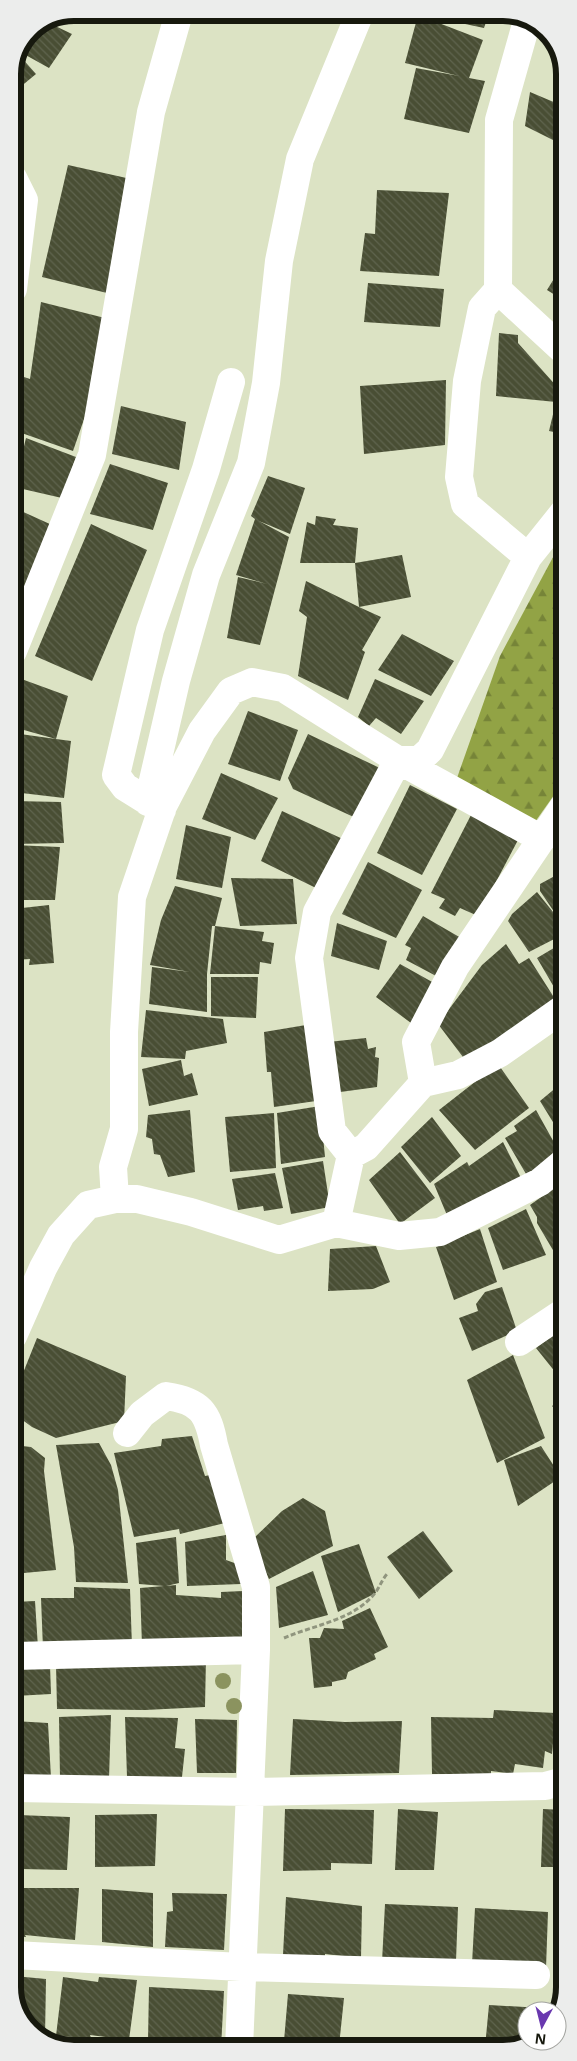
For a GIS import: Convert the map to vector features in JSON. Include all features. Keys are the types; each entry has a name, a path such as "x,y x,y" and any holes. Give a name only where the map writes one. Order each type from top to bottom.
{"street":[{"path":"21,630 92,455 151,112 177,21"},
{"path":"115,1199 113,1168 124,1129 124,1032 132,897 155,806 176,681 206,575 251,463 266,383 279,261 300,159 357,21"},
{"path":"525,26 499,120 498,290 482,308 467,381 459,477 465,504 528,557"},
{"path":"21,194 24,200 21,224"},
{"path":"498,290 556,344"},
{"path":"155,806 124,787 116,774 150,630 206,469 231,382"},
{"path":"398,760 419,760 430,750 528,557 556,522"},
{"path":"155,806 202,731 231,691 252,682 283,688 398,760 542,838"},
{"path":"351,1155 332,1131 309,958 317,912 398,760"},
{"path":"423,1083 416,1042 456,967 556,818"},
{"path":"336,1223 351,1155 366,1147 423,1083 458,1075 500,1053 556,1014"},
{"path":"21,1318 43,1268 61,1235 88,1206 115,1199 137,1199 191,1212 279,1240 336,1223 399,1236 440,1232 540,1182 556,1169"},
{"path":"518,1342 556,1317"},
{"path":"127,1433 142,1414 166,1396 185,1399 201,1408 210,1425 214,1445 256,1587 256,1650 239,2040"},
{"path":"21,1656 256,1650"},
{"path":"21,1788 250,1792 545,1786 556,1783"},
{"path":"21,1955 241,1967 536,1976"}],"path":[{"path":"256,1650 294,1634 332,1622 357,1608 376,1593 388,1573"}],"green space":[{"path":"556,552 556,792 535,822 457,778 500,656"}],"building":[{"path":"416,21 434,21 483,40 469,78 485,81 469,133 404,119 416,68 459,76 405,63"},
{"path":"451,21 486,21 484,28"},
{"path":"54,25 72,34 49,68 25,55 37,37"},
{"path":"23,60 36,74 21,86"},
{"path":"530,92 556,103 556,142 525,126"},
{"path":"68,165 131,179 107,293 42,277"},
{"path":"377,190 449,193 439,276 360,271 365,233 375,234"},
{"path":"556,275 556,296 547,290"},
{"path":"368,283 444,289 440,327 364,322"},
{"path":"41,302 105,318 91,399 73,451 21,433 21,376 30,379"},
{"path":"499,333 518,335 518,343 556,386 556,402 496,396"},
{"path":"446,380 445,445 364,454 360,386"},
{"path":"556,402 556,432 549,431"},
{"path":"121,406 186,422 179,470 112,454"},
{"path":"26,438 76,457 62,498 21,489 21,458"},
{"path":"110,464 168,483 153,530 90,514"},
{"path":"268,476 305,488 290,534 259,521 289,537 260,645 227,638 238,577 267,584 236,575 255,519 251,516"},
{"path":"21,511 52,525 21,600"},
{"path":"316,516 336,519 333,525 358,528 355,563 300,563 307,522 315,525"},
{"path":"91,524 147,550 92,681 35,656"},
{"path":"402,555 411,597 359,607 355,563"},
{"path":"306,581 381,617 362,650 365,652 348,700 298,676 307,617 299,611"},
{"path":"402,634 454,661 431,696 378,670"},
{"path":"21,679 68,696 56,739 21,729"},
{"path":"375,679 424,701 401,734 376,718 369,726 358,717"},
{"path":"248,711 298,730 280,781 228,764"},
{"path":"21,734 71,741 64,798 21,793"},
{"path":"308,734 382,769 358,819 293,789 288,778"},
{"path":"221,773 278,798 255,840 202,819"},
{"path":"410,785 457,809 422,875 377,853"},
{"path":"21,801 61,802 64,843 21,844"},
{"path":"282,811 345,840 316,888 261,861"},
{"path":"471,815 518,840 478,916 460,908 455,916 439,908 445,899 431,893"},
{"path":"186,825 231,837 222,888 176,879"},
{"path":"21,845 60,847 55,900 21,900"},
{"path":"368,862 422,890 396,938 342,914"},
{"path":"556,875 556,915 540,891 540,884"},
{"path":"231,878 293,879 297,924 240,926"},
{"path":"175,886 222,898 215,926 212,926 207,974 207,1012 149,1004 152,967 190,972 150,965 161,920"},
{"path":"537,892 556,916 556,938 529,952 508,921 512,914"},
{"path":"49,905 54,963 29,965 30,959 21,960 21,908"},
{"path":"423,916 461,938 438,977 406,960 411,948 405,945"},
{"path":"337,923 387,941 379,970 331,956"},
{"path":"215,926 264,932 262,941 274,943 271,964 260,962 259,974 210,974"},
{"path":"506,944 519,964 529,958 555,999 469,1065 438,1024 482,965"},
{"path":"556,947 556,991 537,958"},
{"path":"400,964 434,983 411,1023 376,997"},
{"path":"211,977 258,977 256,1018 211,1016"},
{"path":"146,1010 223,1019 227,1043 186,1051 185,1059 141,1057"},
{"path":"306,1025 316,1101 274,1107 271,1072 267,1072 264,1032"},
{"path":"366,1038 368,1049 376,1047 375,1057 379,1058 377,1087 333,1093 328,1042"},
{"path":"181,1060 184,1076 192,1073 198,1095 149,1106 142,1069"},
{"path":"498,1064 529,1108 475,1150 439,1110"},
{"path":"556,1088 556,1127 540,1101"},
{"path":"320,1106 325,1157 281,1164 277,1113"},
{"path":"190,1110 195,1172 168,1177 160,1155 154,1154 152,1139 146,1137 148,1115"},
{"path":"536,1110 556,1146 556,1159 529,1179 505,1138 517,1131 514,1126"},
{"path":"274,1113 276,1168 230,1172 225,1117"},
{"path":"432,1117 461,1156 430,1183 401,1147"},
{"path":"503,1142 522,1180 449,1220 434,1184 467,1162 469,1166"},
{"path":"400,1152 435,1198 400,1224 369,1180"},
{"path":"323,1161 330,1207 291,1214 282,1168"},
{"path":"275,1173 283,1208 264,1211 263,1206 238,1210 232,1179"},
{"path":"556,1187 556,1255 537,1223 537,1217 530,1205"},
{"path":"526,1209 546,1255 503,1270 488,1228"},
{"path":"480,1229 497,1282 454,1300 436,1247"},
{"path":"376,1246 390,1282 373,1289 328,1291 330,1249"},
{"path":"502,1287 517,1331 472,1351 459,1318 478,1311 476,1304 485,1292"},
{"path":"556,1333 556,1373 536,1348"},
{"path":"37,1338 126,1376 124,1421 56,1438 32,1427 21,1419 21,1378"},
{"path":"513,1355 545,1438 497,1463 467,1380"},
{"path":"192,1436 205,1476 215,1474 225,1523 180,1534 179,1529 134,1537 114,1453 161,1446 162,1439"},
{"path":"99,1443 111,1465 118,1490 128,1583 76,1582 74,1547 56,1445"},
{"path":"21,1446 31,1447 45,1458 44,1471 56,1570 21,1573"},
{"path":"541,1446 556,1469 556,1480 518,1506 504,1460"},
{"path":"303,1498 325,1511 333,1546 269,1579 251,1541 282,1511"},
{"path":"423,1531 453,1571 419,1599 387,1557"},
{"path":"226,1535 226,1560 240,1565 241,1584 187,1586 185,1542"},
{"path":"176,1537 179,1583 166,1586 176,1585 176,1595 221,1598 221,1592 243,1591 249,1644 142,1645 140,1588 164,1586 139,1584 136,1543"},
{"path":"359,1544 376,1593 338,1612 321,1556"},
{"path":"313,1571 328,1615 279,1628 276,1587"},
{"path":"74,1587 130,1589 132,1647 43,1649 41,1598 74,1598"},
{"path":"35,1601 38,1648 21,1649 21,1602"},
{"path":"370,1608 388,1647 374,1654 376,1659 348,1672 346,1679 332,1682 332,1686 314,1688 309,1638 320,1638 324,1628 344,1629 342,1621"},
{"path":"206,1657 205,1707 145,1710 57,1709 56,1664"},
{"path":"50,1665 51,1694 21,1696 21,1667"},
{"path":"494,1710 556,1713 552,1754 545,1751 543,1768 515,1764 513,1774 491,1771 491,1774 432,1774 431,1717 493,1718"},
{"path":"111,1715 109,1779 60,1778 59,1717"},
{"path":"125,1717 178,1718 175,1748 185,1749 182,1777 127,1777"},
{"path":"195,1719 237,1720 236,1773 197,1773"},
{"path":"293,1719 345,1722 402,1721 399,1773 290,1775"},
{"path":"21,1721 48,1723 51,1778 21,1779"},
{"path":"285,1809 374,1810 372,1864 331,1863 331,1870 283,1871"},
{"path":"398,1809 438,1812 434,1870 395,1870"},
{"path":"543,1809 556,1810 556,1867 541,1867"},
{"path":"157,1814 155,1866 95,1867 95,1815"},
{"path":"21,1815 70,1817 67,1870 21,1869"},
{"path":"21,1888 79,1888 75,1940 25,1935 26,1937 21,1937"},
{"path":"102,1889 153,1893 153,1947 102,1942"},
{"path":"172,1893 227,1894 224,1950 165,1947 167,1912 173,1911"},
{"path":"286,1897 362,1906 361,1958 325,1954 325,1957 283,1955"},
{"path":"385,1904 458,1907 456,1961 382,1962"},
{"path":"475,1908 548,1912 546,1968 472,1964"},
{"path":"21,1977 46,1979 45,2031 28,2013 22,1997"},
{"path":"63,1977 98,1982 99,1977 137,1980 129,2040 90,2035 91,2038 56,2036"},
{"path":"149,1987 224,1991 221,2040 148,2040"},
{"path":"288,1994 344,1998 340,2040 284,2040"},
{"path":"489,2005 517,2007 517,2038 486,2040"}]}
